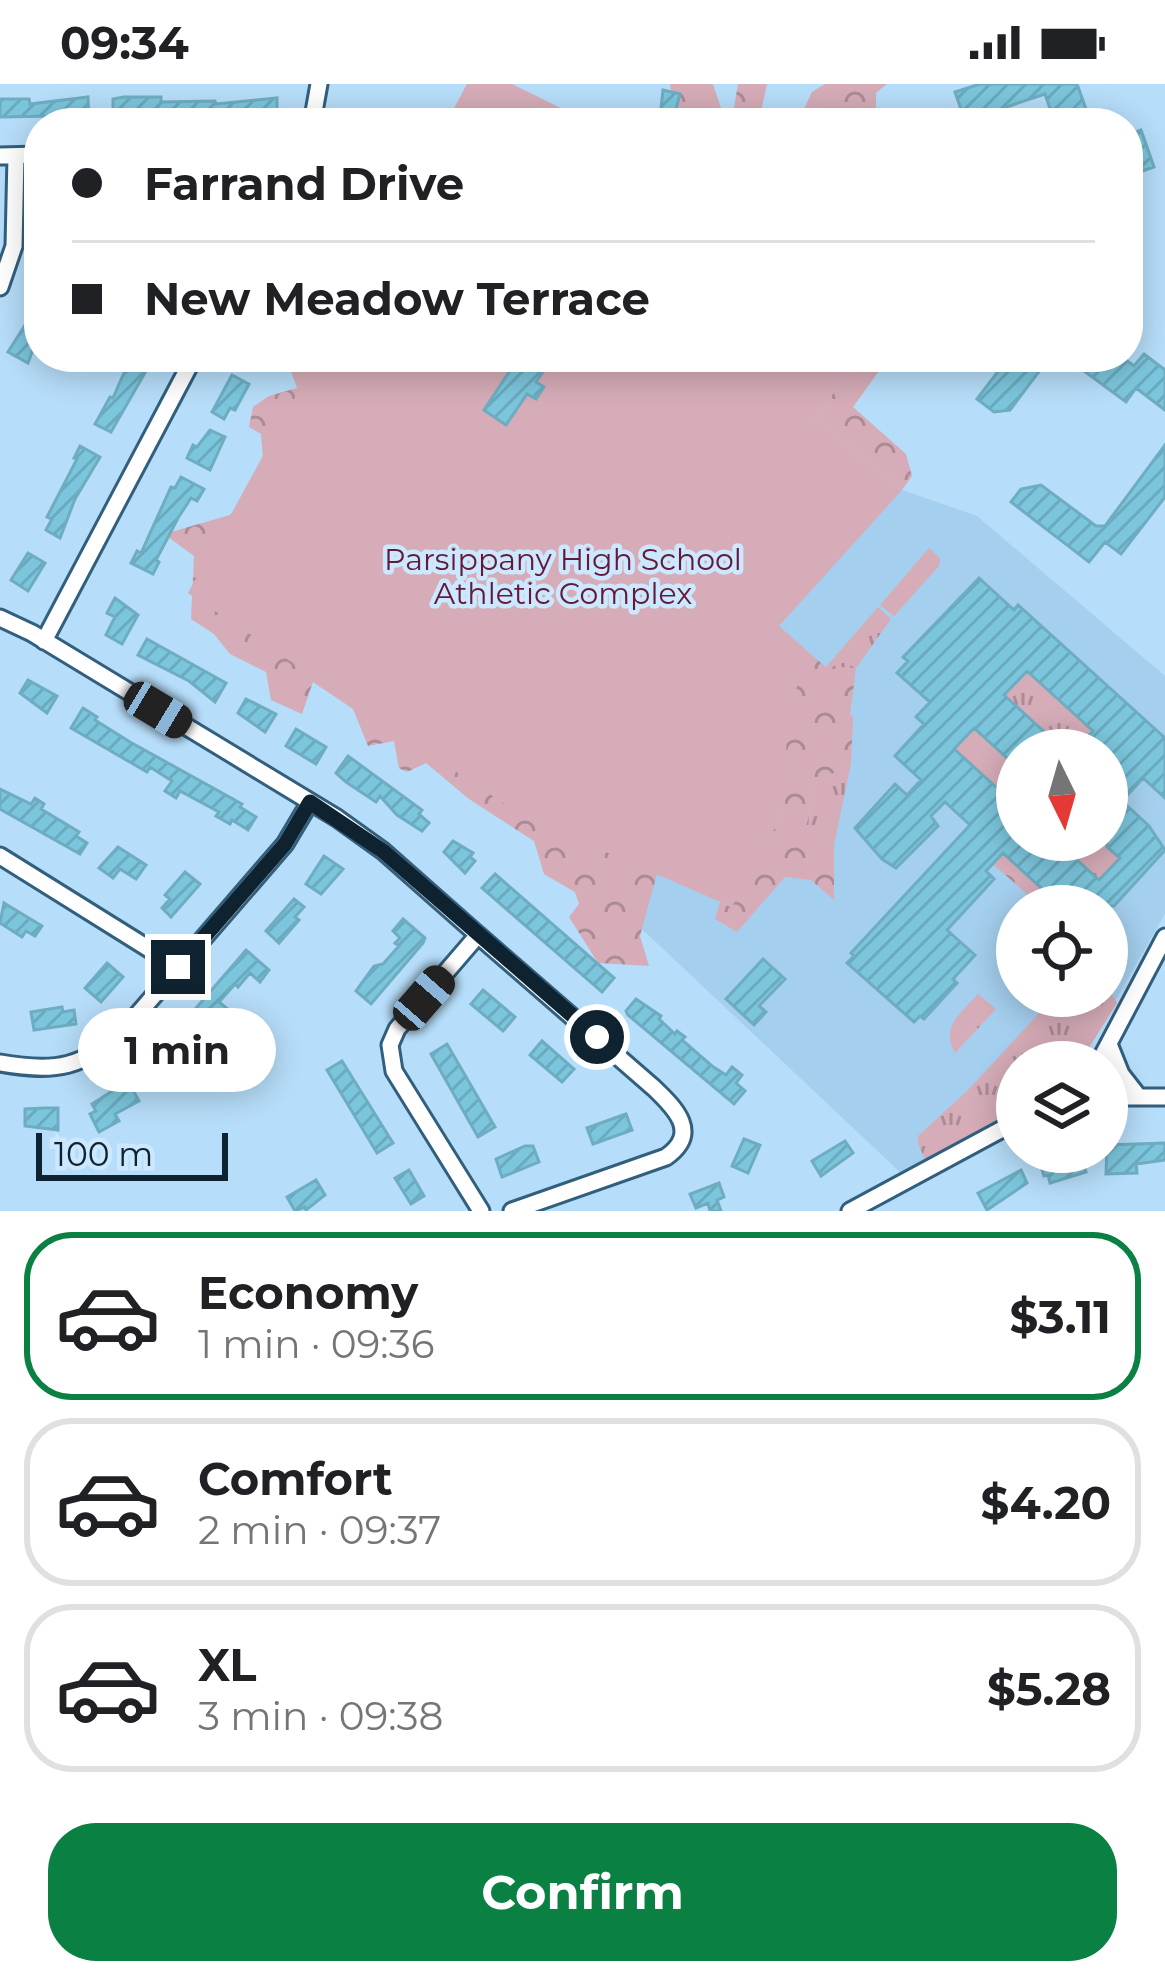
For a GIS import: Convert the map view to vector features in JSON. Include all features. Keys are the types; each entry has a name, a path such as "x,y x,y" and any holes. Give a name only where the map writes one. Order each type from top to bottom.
{"street":[{"path":"0,287 14,246 8,156"},
{"path":"44,641 186,372"},
{"path":"0,618 310,802 383,851 677,1110 684,1125 681,1143 667,1156 512,1211"},
{"path":"0,1063 43,1068 94,1056 125,1029 285,844 310,802"},
{"path":"0,856 178,967"},
{"path":"478,935 397,1029 389,1054 394,1071 482,1211"},
{"path":"1110,1041 1165,937"},
{"path":"1128,1083 1139,1096"},
{"path":"1128,1096 1165,1097"},
{"path":"850,1211 996,1132"}],"shaded area":[{"path":"817,372 849,372 816,417 902,490 977,516 1165,676 1165,914 1128,978 1128,885 996,885 996,1017 1106,1017 1092,1041 996,1041 996,1123 902,1174 521,815 188,593"}],"green space":[{"path":"467,84 512,84 561,108 454,108"},
{"path":"670,84 713,84 721,108 673,108"},
{"path":"738,84 767,84 762,107 733,108"},
{"path":"825,84 887,84 876,93 876,108 804,108 812,92"},
{"path":"291,372 335,372 661,859 640,936 649,966 598,963 569,917 579,904 575,892 544,874 534,841 469,799 426,763 407,772 399,768 394,741 368,746 353,709 313,682 302,714 271,700 266,672 230,654 214,634 191,619 194,556 164,534 230,515 264,473 261,434 249,427 253,407 269,396 297,388"},
{"name":"Parsippany High School Athletic Complex","path":"309,372 849,372 815,418 902,490 779,626 815,658 787,703 785,809 732,907 521,815 188,593"},
{"path":"849,372 878,372 853,407 906,454 912,476 902,490 815,418"},
{"path":"929,548 940,558 939,566 894,616 880,605"},
{"path":"878,607 891,619 856,668 826,667"},
{"path":"815,658 826,667 856,668 851,763 816,783 806,826 834,845 834,900 811,880 785,877 737,932 715,919 720,902 731,907 785,809 786,703"},
{"path":"1026,671 1091,729 1041,729 1004,696"},
{"path":"974,728 996,748 996,787 954,749"},
{"path":"851,763 834,845 806,827 816,783"},
{"path":"1012,861 1038,885 1017,885 993,864"},
{"path":"1078,861 1117,861 1099,880"},
{"path":"978,994 996,1009 955,1053 950,1035 959,1014"},
{"path":"1036,1017 1108,1017 1093,1041 1013,1041"},
{"path":"996,1060 996,1123 926,1161 918,1136"}],"building":[{"path":"980,84 1077,84 1086,108 1050,108 1045,94 1004,108 961,108 955,92"},
{"path":"663,90 680,94 676,108 661,108"},
{"path":"88,97 88,108 24,108 24,117 0,117 0,99 29,99 30,104"},
{"path":"161,97 161,102 216,104 277,98 277,108 113,108 113,99"},
{"path":"1143,136 1154,167 1143,171"},
{"path":"24,327 24,361 8,352"},
{"path":"1143,355 1165,370 1165,410 1136,388 1126,402 1085,372 1143,372"},
{"path":"124,372 145,372 111,432 95,424"},
{"path":"509,372 543,372 536,382 544,387 536,399 527,394 506,425 484,410"},
{"path":"998,372 1039,372 1010,410 994,412 977,399"},
{"path":"232,375 249,384 235,410 230,408 224,419 212,412"},
{"path":"210,430 225,437 210,470 187,458 193,445 197,447"},
{"path":"1165,445 1165,497 1121,554 1105,542 1089,562 1011,502 1021,489 1041,485 1096,526 1105,526"},
{"path":"80,446 100,457 75,499 60,538 46,530 52,519 47,517"},
{"path":"181,477 204,489 197,501 191,498 178,518 153,574 131,563 137,551 141,553 171,487"},
{"path":"28,553 45,563 28,591 11,580"},
{"path":"979,578 1014,610 1018,605 1165,738 1165,798 1143,778 1128,794 1128,729 1091,729 1027,671 1004,695 1041,729 996,729 996,748 974,728 954,749 996,787 996,860 986,871 994,879 947,930 975,955 953,979 957,983 924,1019 920,1016 914,1022 847,963 854,956 851,953 970,825 945,802 931,816 938,826 896,868 855,828 895,784 907,795 921,780 895,756 924,724 916,717 930,702 897,673 908,661 903,657"},
{"path":"115,598 138,615 122,644 106,635 115,617 107,613"},
{"path":"147,639 226,683 215,702 189,681 138,655"},
{"path":"28,680 57,696 47,713 20,693"},
{"path":"246,699 276,714 265,732 238,713"},
{"path":"83,708 130,742 242,804 256,817 248,830 216,816 219,812 180,791 176,798 165,791 172,781 150,767 147,772 71,728"},
{"path":"296,729 326,747 316,764 286,746"},
{"path":"348,756 422,810 419,814 429,823 422,831 397,815 380,796 376,802 336,773"},
{"path":"0,789 31,804 35,798 44,804 41,809 79,832 76,836 87,843 80,854 0,809"},
{"path":"1128,807 1165,850 1128,891 1128,885 1038,885 1012,861 1078,861 1099,880 1117,861 1128,861"},
{"path":"453,841 473,853 470,857 475,861 465,873 444,852"},
{"path":"118,847 146,865 136,879 120,869 113,878 99,868"},
{"path":"324,856 343,869 321,894 306,884"},
{"path":"185,872 200,884 171,917 162,908 170,899 165,895"},
{"path":"495,874 614,978 602,992 482,888"},
{"path":"294,899 304,907 279,943 266,931"},
{"path":"4,903 42,926 35,936 26,931 22,937 0,923"},
{"path":"403,919 425,938 371,1004 356,991 374,966 383,964 399,946 395,943 400,938 393,931"},
{"path":"246,950 269,970 260,982 250,973 238,987 235,984 219,1002 230,1011 221,1021 215,1016 202,1028 164,1081 148,1068 154,1057"},
{"path":"763,959 785,979 759,1006 766,1012 754,1025 726,999"},
{"path":"107,963 123,977 101,1002 85,988"},
{"path":"483,990 515,1017 503,1031 471,1004"},
{"path":"636,999 661,1016 675,1034 685,1037 682,1040 712,1066 726,1075 732,1067 742,1075 736,1083 745,1091 734,1104 628,1015"},
{"path":"62,1007 63,1012 74,1010 76,1024 34,1030 31,1012"},
{"path":"542,1041 574,1069 562,1082 530,1055"},
{"path":"447,1044 495,1127 478,1137 431,1054"},
{"path":"342,1061 393,1143 377,1153 327,1070"},
{"path":"128,1081 139,1101 115,1114 119,1121 99,1132 90,1114 96,1111 92,1104"},
{"path":"58,1108 58,1130 25,1126 25,1109"},
{"path":"626,1114 632,1130 593,1144 587,1128"},
{"path":"744,1139 760,1145 748,1173 732,1166"},
{"path":"845,1141 853,1153 821,1176 812,1161"},
{"path":"1165,1143 1165,1160 1136,1164 1137,1173 1106,1174 1128,1173 1128,1144"},
{"path":"533,1146 539,1162 502,1177 496,1159"},
{"path":"409,1170 424,1196 411,1204 395,1178"},
{"path":"1015,1173 1022,1173 1027,1183 987,1210 978,1193"},
{"path":"1043,1173 1083,1173 1050,1183 1048,1175"},
{"path":"316,1180 325,1195 306,1210 295,1211 287,1197"},
{"path":"719,1183 724,1197 717,1200 721,1211 710,1211 708,1203 696,1208 690,1194"}],"route":[{"path":"178,967 285,844 310,802 383,851 597,1037"}]}
